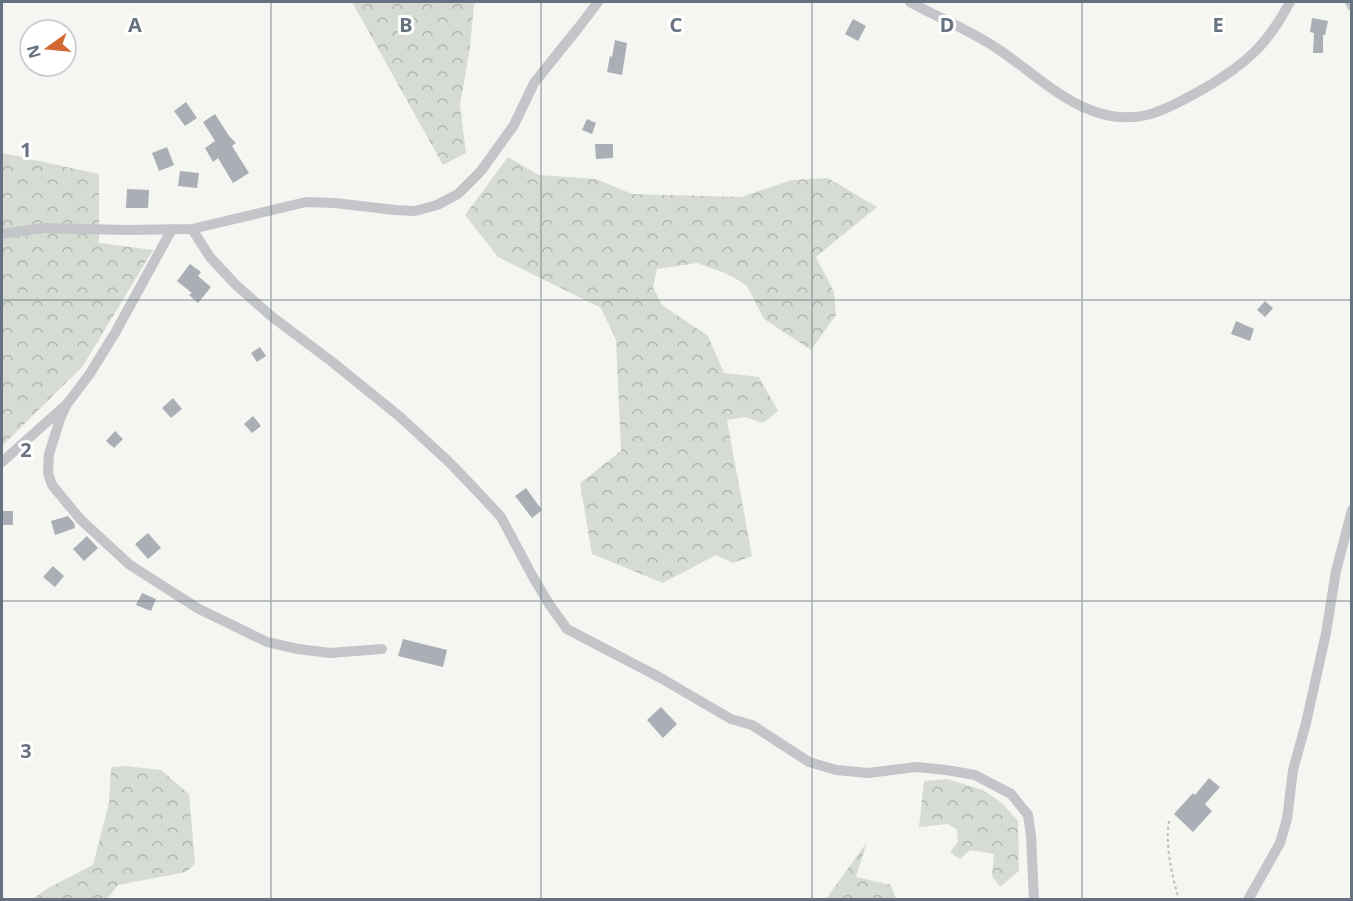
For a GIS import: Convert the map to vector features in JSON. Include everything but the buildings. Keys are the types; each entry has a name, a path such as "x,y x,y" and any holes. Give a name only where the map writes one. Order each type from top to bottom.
{"street":[{"path":"2,234 43,228 192,229 306,202 415,211 437,205 458,194 481,171 514,125 534,83 598,2"},
{"path":"910,2 976,34 1077,105 1105,116 1127,117 1148,115 1195,94 1224,77 1263,43 1279,22 1290,2"},
{"path":"2,462 66,404 89,375 115,333 172,229"},
{"path":"192,229 210,257 262,309 399,416 476,489 501,517 533,577 567,629 659,677 731,719 752,725 809,762 836,770 868,773 916,767 946,770 975,775 1011,794 1028,815 1034,900"},
{"path":"66,404 49,454 48,473 52,485 81,520 130,565 199,609 267,642 330,653 382,649"},
{"path":"1248,900 1280,843 1287,819 1293,770 1326,633 1336,571 1352,510"}],"path":[{"path":"1169,821 1168,852 1179,900"}],"green space":[{"path":"352,2 476,2 460,105 466,153 443,165"},
{"path":"2,153 99,174 99,243 153,250 83,366 2,446"},
{"path":"508,157 539,175 596,179 632,194 741,197 792,180 828,178 877,207 816,257 834,292 836,315 811,350 764,319 747,286 730,275 697,263 657,269 653,287 662,305 708,336 724,373 759,377 778,411 763,423 745,417 727,420 752,556 733,563 716,555 663,583 592,554 580,483 621,451 616,340 601,308 498,257 465,215"},
{"path":"125,766 161,770 189,794 195,864 186,872 118,885 107,899 33,899 48,888 93,865 109,803 111,767"},
{"path":"947,779 983,790 1002,803 1018,821 1019,871 1000,887 992,876 994,854 970,850 960,859 950,852 958,842 957,829 947,824 919,827 924,781"},
{"path":"867,842 856,877 891,885 896,899 826,899"}]}
